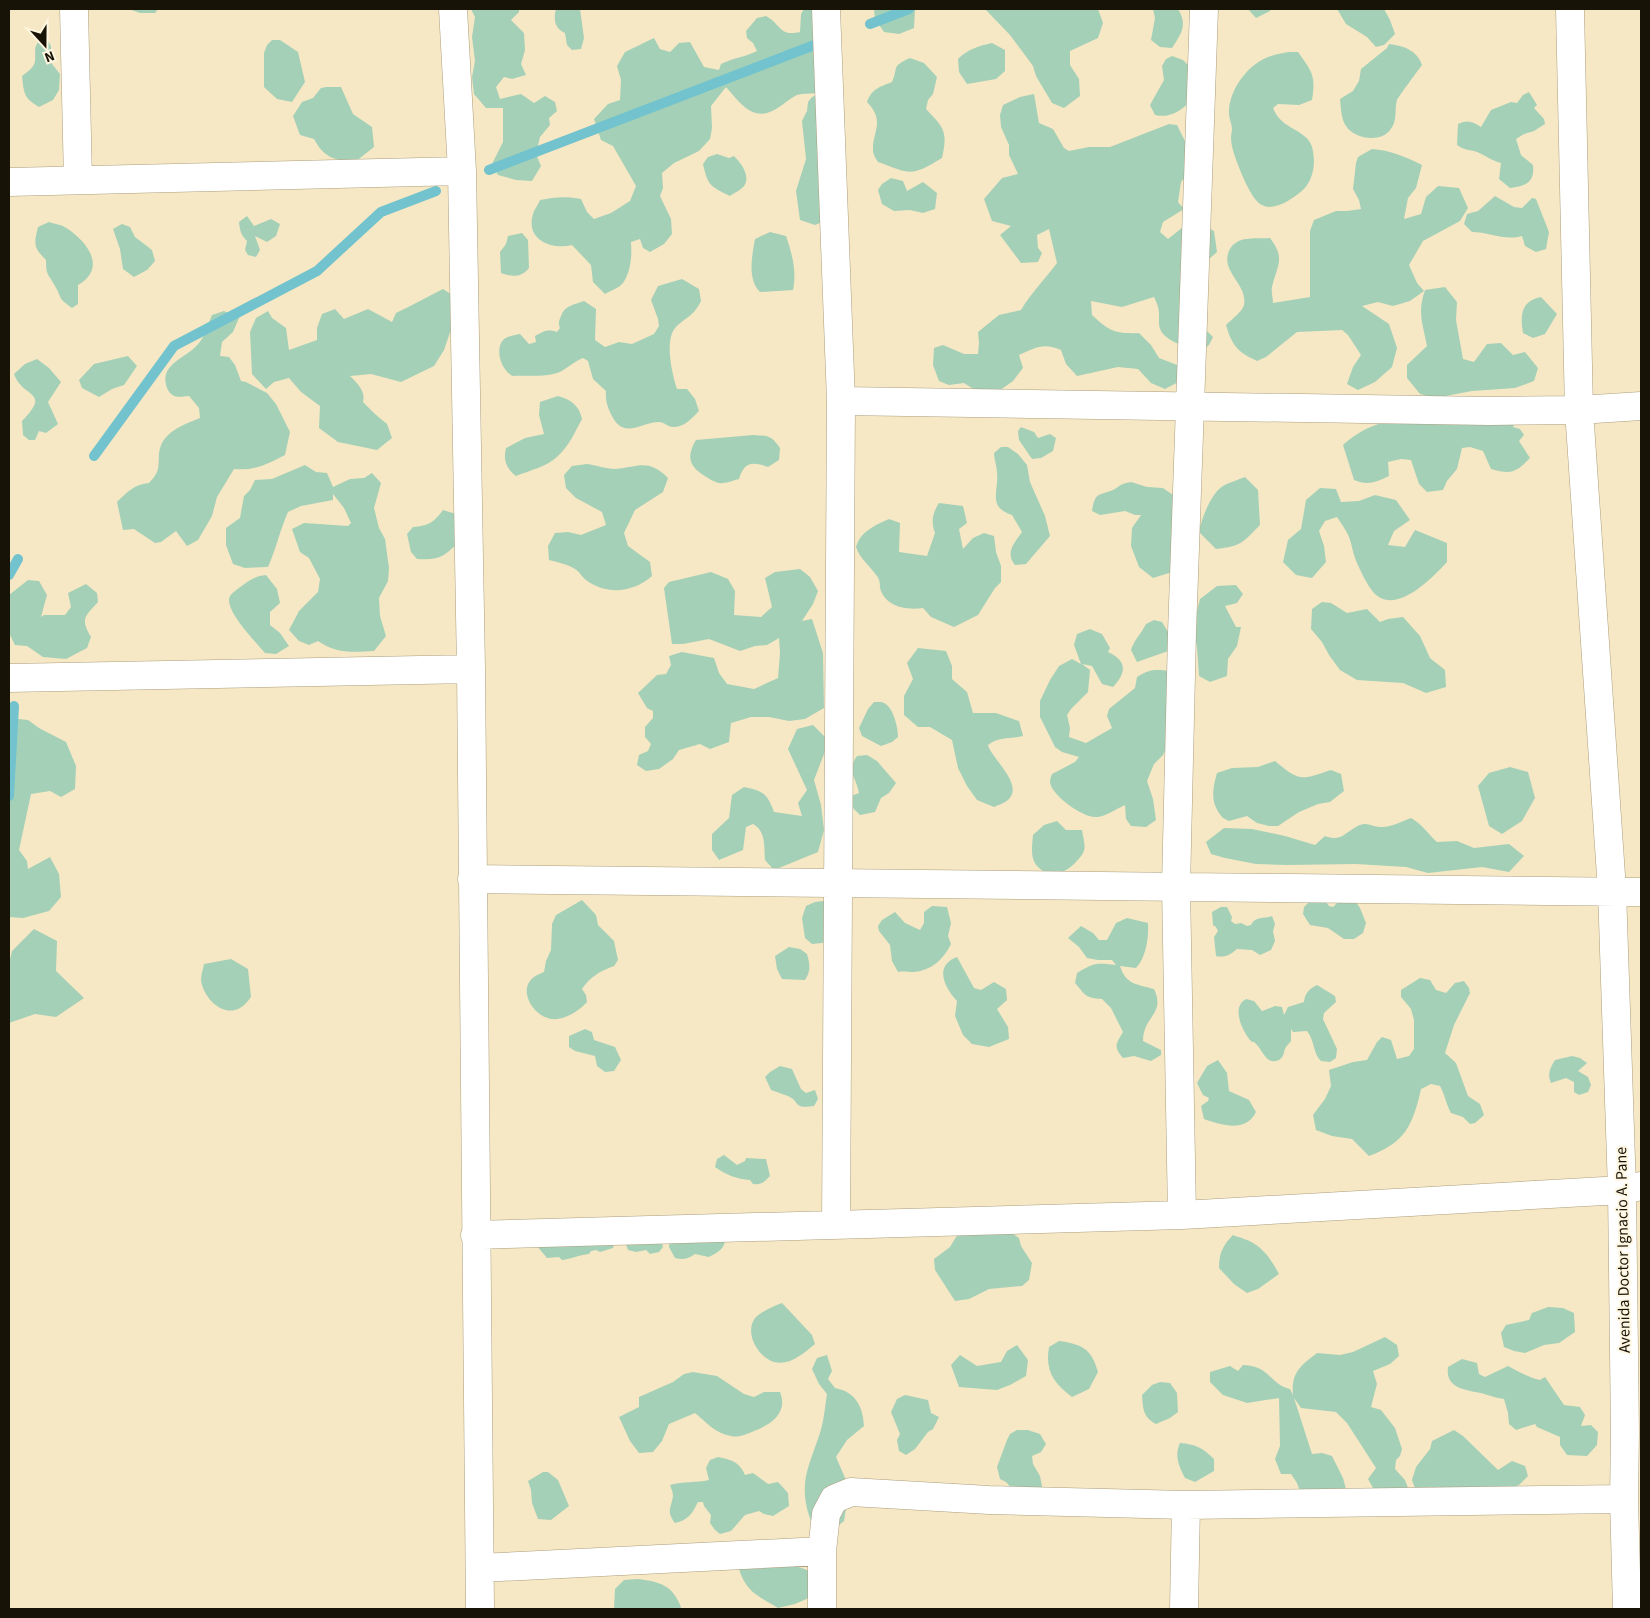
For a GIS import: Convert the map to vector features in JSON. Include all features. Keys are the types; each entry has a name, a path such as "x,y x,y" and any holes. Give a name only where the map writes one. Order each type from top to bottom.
{"street":[{"path":"74,9 78,180"},
{"path":"453,9 462,171 471,669 480,1609"},
{"path":"826,9 841,401 836,1225"},
{"path":"1182,1215 1176,887 1182,633 1204,9"},
{"name":"Avenida Doctor Ignacio A. Pane","path":"1570,9 1579,410 1631,1188 1633,1433 1624,1500 1627,1609"},
{"path":"9,182 462,171"},
{"path":"841,401 1489,410 1579,410 1641,406"},
{"path":"9,678 471,669"},
{"path":"472,879 1612,890 1641,892"},
{"path":"475,1234 1182,1215 1631,1188"},
{"path":"822,1609 822,1551 826,1514 834,1499 851,1492 989,1500 1186,1505 1624,1500"},
{"path":"1184,1609 1186,1505"},
{"path":"480,1568 822,1551"}],"green space":[{"path":"129,9 158,9 155,13 140,13"},
{"path":"471,9 519,9 519,12 511,20 524,33 525,50 521,64 526,75 512,79 504,77 496,87 500,99 521,94 534,103 545,96 555,102 557,111 549,118 550,125 540,137 536,154 541,166 532,181 516,180 498,175 492,164 503,142 503,108 486,108 474,94 472,77 475,61 472,37 475,17"},
{"path":"556,9 580,9 584,38 581,49 572,50 567,45 565,33 559,29 556,23"},
{"path":"804,9 827,9 817,93 797,95 775,110 760,114 749,110 726,87 711,106 712,128 710,139 699,151 674,163 662,173 663,188 660,196 671,219 672,234 664,244 650,252 643,248 640,239 631,242 629,269 626,279 621,285 605,294 593,282 591,265 572,245 556,246 537,237 533,231 532,223 534,212 540,200 560,197 581,199 587,212 594,219 611,213 630,201 636,186 613,146 601,140 594,119 608,104 620,100 621,80 617,66 625,52 654,38 660,49 670,52 679,43 690,42 704,67 719,70 721,64 757,51 753,43 747,38 746,31 757,18 766,16 788,33 800,32 801,14"},
{"path":"874,9 915,9 914,28 899,34 884,32 875,19"},
{"path":"985,9 1098,9 1103,23 1098,38 1070,51 1070,65 1079,79 1080,96 1064,108 1052,103 1036,76 1033,66 1010,35"},
{"path":"1153,9 1178,9 1181,15 1183,20 1182,29 1172,48 1160,47 1151,40 1155,18"},
{"path":"1248,9 1271,9 1256,18"},
{"path":"1337,9 1384,9 1395,34 1384,45 1376,47 1367,37 1346,24"},
{"path":"272,40 280,40 298,52 305,82 292,102 277,99 264,87 264,53 267,45"},
{"path":"39,41 48,41 51,46 52,64 60,74 59,90 53,100 39,107 30,101 26,95 22,76 33,66 35,48"},
{"path":"992,43 1005,50 1005,71 996,79 967,84 959,72 958,59 974,48"},
{"path":"1389,44 1400,46 1413,52 1422,65 1397,100 1395,119 1390,130 1380,137 1368,138 1355,134 1344,123 1340,99 1353,91 1359,81 1361,69 1387,48"},
{"path":"1298,52 1310,69 1313,79 1312,100 1299,105 1278,104 1273,108 1282,121 1305,136 1309,141 1312,147 1314,164 1310,181 1303,190 1284,203 1267,207 1258,202 1252,194 1237,162 1231,141 1230,105 1236,87 1247,71 1271,56"},
{"path":"1172,56 1183,60 1194,71 1188,104 1172,114 1164,116 1155,115 1150,105 1164,80 1162,66 1166,59"},
{"path":"910,58 924,63 937,77 933,94 928,100 926,109 941,126 945,142 942,158 924,168 911,172 877,161 873,151 877,126 876,115 867,102 876,89 892,82 897,66"},
{"path":"341,87 353,114 372,127 374,147 355,162 330,157 314,139 300,135 293,116 302,102 313,98 321,88"},
{"path":"825,92 835,103 845,120 822,222 815,225 800,220 796,191 806,159 802,121 807,111 808,102 812,97"},
{"path":"1529,92 1537,105 1534,108 1544,119 1545,124 1516,139 1521,155 1533,165 1533,171 1528,182 1521,186 1510,188 1499,179 1501,163 1457,145 1458,124 1470,122 1481,127 1491,110 1511,102 1517,103 1523,95"},
{"path":"1034,94 1039,123 1053,129 1064,148 1069,151 1089,147 1110,147 1169,124 1177,125 1190,151 1193,168 1181,182 1178,202 1184,209 1163,222 1160,232 1168,239 1183,227 1197,222 1214,231 1217,252 1190,276 1192,316 1213,337 1209,345 1200,352 1175,342 1164,335 1160,330 1159,310 1154,297 1122,307 1091,301 1092,315 1103,325 1118,332 1139,333 1151,345 1159,358 1185,368 1186,378 1165,389 1151,383 1138,369 1118,367 1077,376 1066,364 1061,350 1049,346 1035,348 1019,355 1023,368 1013,381 996,393 975,390 964,383 949,385 939,381 933,365 934,348 943,345 964,354 978,354 978,332 999,315 1021,310 1057,263 1049,229 1037,235 1038,248 1042,253 1038,262 1021,263 1000,235 1011,226 992,221 984,199 1002,178 1018,174 1009,155 1009,145 1001,127 1000,115 1003,105 1020,97"},
{"path":"1372,149 1398,154 1422,165 1416,188 1408,198 1404,219 1421,214 1426,197 1438,186 1459,188 1468,208 1460,221 1423,241 1409,265 1417,283 1424,291 1410,301 1393,306 1378,302 1362,306 1389,324 1397,348 1392,367 1375,382 1358,390 1347,384 1353,367 1361,355 1348,335 1342,330 1297,332 1266,357 1257,361 1245,355 1233,343 1226,325 1239,313 1244,305 1242,291 1228,265 1227,258 1232,246 1241,240 1270,238 1278,251 1279,257 1272,287 1273,303 1310,297 1310,231 1314,220 1336,211 1361,209 1353,189 1356,163 1358,157"},
{"path":"717,154 729,158 734,156 746,174 744,186 730,196 718,190 708,181 703,164 708,157"},
{"path":"891,178 903,181 907,191 923,182 937,193 935,209 923,213 910,210 894,211 882,204 878,190 882,184"},
{"path":"1495,196 1514,207 1522,208 1532,198 1536,199 1549,232 1546,249 1536,252 1525,246 1522,236 1503,237 1472,232 1464,224 1467,214 1478,211"},
{"path":"247,216 254,226 271,219 280,224 276,236 267,242 255,236 260,250 256,257 248,255 245,250 247,241 242,235 240,228 239,222"},
{"path":"49,222 68,229 88,248 91,256 93,264 91,271 87,278 78,285 78,304 72,308 61,298 46,269 46,260 36,245 38,227"},
{"path":"122,224 130,227 135,237 152,250 155,261 147,270 134,277 123,269 120,249 113,229"},
{"path":"770,232 786,236 793,263 793,290 760,292 753,281 752,267 755,239"},
{"path":"522,233 528,240 529,268 523,274 516,276 501,273 500,252 506,244 508,236"},
{"path":"682,279 699,289 701,301 692,313 672,332 670,340 671,366 677,389 687,389 695,399 699,411 681,426 671,427 659,422 628,428 618,424 608,408 606,391 593,379 588,361 583,358 561,371 543,375 513,376 502,364 499,353 504,339 520,334 529,344 536,342 535,336 541,333 548,331 557,332 560,328 559,323 563,312 570,306 584,301 596,309 595,340 605,347 619,342 632,344 654,334 659,326 651,300 658,286"},
{"path":"1445,287 1457,302 1456,320 1463,359 1474,362 1487,344 1501,343 1513,355 1525,352 1538,368 1534,381 1515,388 1472,391 1435,398 1420,394 1407,378 1407,365 1427,346 1421,305 1425,290"},
{"path":"443,289 455,297 458,309 444,350 434,366 401,382 371,374 350,376 362,391 363,402 387,424 392,438 377,450 338,442 319,428 320,406 301,392 289,378 274,382 266,389 252,374 250,332 256,318 268,311 272,318 286,328 289,350 317,340 317,328 322,314 335,309 344,319 368,309 392,322 396,313"},
{"path":"1541,297 1557,314 1545,334 1533,338 1523,333 1522,315 1529,302"},
{"path":"224,311 239,318 233,332 222,342 220,356 229,357 235,365 241,381 267,393 276,404 290,432 285,455 254,468 234,469 217,497 212,516 198,540 187,546 176,531 161,542 155,543 134,529 123,530 117,502 132,489 149,483 153,479 158,470 161,446 168,435 174,430 200,418 199,408 189,396 182,397 171,394 165,380 170,367 199,343 212,315"},
{"path":"128,356 137,366 124,385 112,389 99,397 82,388 79,380 94,364"},
{"path":"37,359 49,368 61,382 48,402 58,424 46,433 39,431 35,440 29,440 23,435 22,421 31,411 35,404 35,399 33,395 23,388 14,374 25,364"},
{"path":"558,396 571,401 579,410 582,419 572,439 554,460 516,476 506,464 506,448 525,438 544,434 539,415 540,402"},
{"path":"1406,417 1517,417 1513,427 1520,429 1524,435 1519,441 1530,458 1517,469 1504,472 1491,469 1483,451 1470,447 1462,448 1457,469 1447,481 1443,490 1427,492 1419,484 1411,460 1401,459 1388,462 1389,476 1376,481 1364,483 1354,480 1343,445 1357,434 1372,426"},
{"path":"1021,427 1034,432 1038,438 1050,434 1056,438 1053,451 1041,458 1032,459 1019,440 1018,431"},
{"path":"753,435 771,438 780,448 779,460 768,467 749,464 743,469 739,479 727,483 717,483 697,470 691,462 691,452 696,440"},
{"path":"1001,447 1008,447 1018,454 1027,465 1030,482 1045,516 1050,536 1026,564 1015,565 1012,561 1012,548 1022,532 1012,515 999,508 997,503 997,470 994,453"},
{"path":"587,464 615,469 643,465 649,466 655,468 668,478 663,492 635,510 624,533 628,546 650,562 652,576 629,589 611,590 594,585 572,567 549,560 548,546 555,533 568,532 581,535 606,525 602,512 576,498 566,488 564,475 572,466"},
{"path":"305,465 316,472 327,473 333,487 350,479 364,478 372,473 381,483 374,508 379,528 385,539 389,568 388,581 379,598 380,616 386,636 374,651 352,652 338,650 318,641 309,645 299,641 289,630 299,611 318,592 320,579 309,558 300,552 292,529 304,523 348,526 351,523 344,508 333,494 333,500 301,506 288,512 268,567 245,568 233,564 226,545 226,528 240,518 244,496 250,490 255,480 272,479"},
{"path":"1245,477 1258,490 1260,525 1241,543 1231,547 1216,549 1199,532 1204,514 1214,494 1219,489"},
{"path":"1131,482 1147,487 1163,488 1173,495 1182,569 1153,578 1139,567 1131,546 1132,528 1141,515 1125,511 1100,515 1092,511 1094,501 1098,496 1122,484"},
{"path":"1320,488 1336,489 1341,502 1359,501 1375,495 1396,500 1410,520 1394,531 1388,545 1405,547 1415,530 1447,543 1447,562 1423,585 1403,598 1383,599 1374,593 1360,570 1349,537 1337,517 1325,521 1319,531 1324,546 1326,562 1312,578 1296,575 1283,562 1288,540 1301,529 1306,500"},
{"path":"939,503 963,506 967,523 959,529 963,549 973,538 984,533 994,536 996,552 1001,566 1001,582 978,615 954,627 931,617 923,608 899,607 888,601 881,591 878,578 856,547 858,541 865,533 889,519 900,523 899,552 927,556 935,533 933,525 934,514"},
{"path":"443,510 456,514 458,543 440,557 417,559 411,552 407,534 413,527 431,523"},
{"path":"800,569 810,577 818,591 813,604 802,621 812,619 823,653 824,708 805,719 789,721 769,717 751,717 731,723 729,742 710,749 700,744 679,750 673,759 659,769 646,771 637,765 639,755 648,751 651,744 645,737 645,727 653,718 653,711 647,708 638,693 657,675 666,674 671,665 669,656 682,652 714,658 719,673 727,684 754,689 778,678 779,638 767,645 755,646 740,651 709,639 672,644 664,588 669,582 711,572 728,579 735,591 734,615 761,617 772,607 765,578 775,572"},
{"path":"266,575 277,589 280,603 270,612 270,625 280,633 289,646 276,654 265,653 236,617 229,602 230,596 245,583"},
{"path":"28,580 39,581 47,595 41,617 44,615 65,615 71,607 68,593 86,584 97,593 98,602 85,618 91,637 87,648 66,659 43,657 27,646 15,645 9,633 9,595"},
{"path":"1236,585 1243,594 1237,603 1225,606 1236,627 1241,627 1237,646 1228,659 1227,676 1210,682 1199,676 1197,647 1193,627 1200,599 1217,586"},
{"path":"1322,602 1331,603 1347,613 1367,609 1380,622 1403,617 1420,636 1430,658 1445,670 1446,687 1426,693 1403,683 1357,680 1340,670 1311,629 1312,609"},
{"path":"1154,620 1162,622 1171,637 1171,650 1137,662 1131,650 1132,646 1146,624"},
{"path":"1090,629 1102,634 1110,648 1108,652 1119,659 1123,668 1121,677 1113,687 1102,684 1092,666 1082,664 1090,670 1088,692 1067,715 1070,728 1069,737 1086,743 1112,728 1107,716 1109,709 1135,688 1137,677 1153,670 1170,671 1168,744 1163,755 1154,764 1147,781 1153,799 1156,820 1146,827 1131,826 1126,819 1125,805 1099,817 1083,814 1068,805 1056,793 1050,782 1052,774 1075,762 1079,757 1062,752 1055,747 1040,717 1040,701 1059,666 1072,659 1081,664 1074,645 1077,634"},
{"path":"918,648 946,651 952,666 952,679 967,692 973,713 996,713 1019,721 1023,736 1001,739 988,745 1010,779 1012,794 1005,802 994,807 977,800 958,768 952,740 930,727 918,727 904,715 904,696 913,679 907,663"},
{"path":"874,702 881,702 887,705 894,715 897,729 898,737 892,742 881,746 862,736 859,728 868,709"},
{"path":"9,718 28,720 66,742 76,766 75,789 61,797 50,791 31,794 19,850 27,861 28,869 50,857 59,874 61,897 49,911 23,918 9,917"},
{"path":"813,725 829,741 814,780 821,805 824,830 818,852 774,870 765,860 762,835 753,824 746,827 743,850 719,860 712,850 712,834 729,818 732,795 744,787 764,794 774,812 802,816 798,803 807,790 788,749 797,729"},
{"path":"867,755 877,761 896,783 889,793 881,798 875,812 860,815 851,806 851,796 859,793 852,766 857,756"},
{"path":"1275,761 1290,773 1301,777 1313,776 1331,770 1341,774 1344,791 1330,802 1318,804 1299,812 1278,826 1257,823 1247,816 1229,821 1223,818 1216,807 1213,797 1217,773 1232,768 1258,767"},
{"path":"1510,767 1528,772 1535,798 1522,821 1502,834 1489,826 1478,786 1489,773"},
{"path":"1411,818 1422,826 1437,842 1457,841 1474,848 1509,844 1524,856 1509,872 1482,867 1428,873 1406,867 1356,864 1256,864 1211,854 1206,842 1224,828 1252,829 1315,845 1325,836 1338,838 1363,824 1386,827"},
{"path":"1057,821 1066,830 1082,830 1084,852 1072,866 1051,875 1039,868 1033,859 1033,835 1044,825"},
{"path":"1314,897 1324,899 1329,906 1333,907 1342,898 1354,899 1366,923 1363,933 1354,939 1344,939 1328,928 1310,925 1303,914 1304,907"},
{"path":"582,900 596,915 598,925 614,941 618,960 614,966 604,970 588,981 582,989 586,995 587,1002 581,1008 565,1017 549,1019 536,1011 528,997 527,990 529,983 534,977 544,972 551,950 552,924 556,915"},
{"path":"824,901 829,909 827,941 812,944 805,938 802,918 806,906"},
{"path":"932,906 947,907 951,923 948,936 951,944 941,959 932,966 920,971 898,972 892,961 890,945 879,931 878,926 882,920 895,912 905,923 920,930 924,923 924,912"},
{"path":"1221,907 1227,907 1232,917 1231,921 1235,924 1241,923 1247,926 1257,919 1272,916 1275,924 1273,931 1275,941 1271,950 1260,955 1252,950 1237,949 1227,956 1216,956 1214,937 1218,931 1213,925 1212,912"},
{"path":"1127,918 1148,923 1146,947 1139,964 1136,968 1120,966 1125,977 1137,985 1154,989 1157,997 1156,1010 1146,1026 1143,1041 1161,1050 1161,1055 1151,1061 1134,1056 1123,1058 1118,1051 1117,1045 1123,1032 1111,1008 1102,999 1086,995 1075,983 1077,973 1092,965 1116,965 1112,960 1087,958 1079,947 1068,938 1081,926 1093,933 1099,940 1107,940 1116,923"},
{"path":"34,929 57,941 56,971 84,998 56,1017 35,1014 9,1023 9,964 12,951"},
{"path":"789,947 800,949 807,954 809,968 805,980 782,979 777,969 775,956"},
{"path":"957,957 974,988 981,990 994,982 1006,989 1007,1000 997,1009 1008,1027 1009,1039 989,1047 972,1044 963,1035 955,1016 957,1001 945,984 943,971 950,961"},
{"path":"231,959 248,969 251,997 240,1008 227,1010 220,1008 209,999 205,993 201,978 204,964"},
{"path":"1420,978 1430,980 1436,990 1446,993 1455,983 1464,981 1469,988 1470,993 1454,1025 1445,1053 1456,1063 1468,1096 1480,1104 1484,1115 1475,1123 1470,1124 1463,1117 1451,1113 1440,1086 1431,1084 1421,1089 1415,1113 1406,1131 1391,1145 1369,1156 1352,1139 1332,1136 1316,1130 1313,1115 1325,1099 1331,1086 1329,1070 1353,1062 1367,1060 1382,1037 1391,1040 1397,1059 1409,1056 1414,1049 1414,1020 1411,1009 1401,997 1401,990"},
{"path":"1317,985 1335,996 1336,1002 1324,1013 1323,1019 1337,1049 1336,1058 1330,1062 1321,1061 1307,1031 1293,1032 1291,1029 1291,1041 1282,1057 1279,1060 1271,1061 1250,1040 1241,1025 1239,1007 1246,999 1254,1001 1262,1011 1275,1006 1282,1007 1284,1015 1288,1007 1304,1002 1308,992"},
{"path":"585,1029 592,1032 594,1040 615,1047 621,1060 614,1071 605,1072 597,1066 595,1056 575,1051 569,1047 569,1036"},
{"path":"1572,1056 1580,1058 1587,1063 1578,1071 1588,1077 1591,1085 1588,1092 1579,1095 1574,1092 1574,1082 1566,1078 1551,1083 1549,1077 1550,1068 1555,1060"},
{"path":"1218,1060 1227,1073 1229,1091 1249,1100 1256,1112 1252,1119 1246,1123 1233,1126 1204,1119 1201,1106 1209,1098 1203,1095 1197,1083 1207,1066"},
{"path":"780,1066 792,1069 801,1089 806,1093 815,1090 818,1099 814,1106 802,1107 792,1098 771,1090 765,1077"},
{"path":"724,1155 737,1165 745,1161 746,1158 766,1159 770,1176 763,1183 753,1184 750,1180 736,1178 727,1174 715,1167 717,1159"},
{"path":"1007,1230 1019,1238 1021,1246 1032,1263 1029,1280 1022,1286 989,1289 969,1299 955,1301 935,1270 934,1259 950,1247 956,1237 963,1232"},
{"path":"670,1233 725,1235 725,1239 721,1249 709,1257 695,1254 681,1259 675,1258 669,1247"},
{"path":"1233,1235 1256,1244 1269,1258 1279,1274 1258,1289 1247,1293 1234,1284 1219,1268 1222,1250"},
{"path":"623,1236 661,1239 663,1247 659,1252 650,1254 646,1250 636,1252 628,1250"},
{"path":"614,1242 613,1248 600,1252 596,1250 591,1251 589,1254 562,1260 559,1257 547,1258 537,1246"},
{"path":"782,1303 812,1335 815,1344 796,1358 780,1363 768,1359 758,1350 754,1344 751,1330 752,1324 758,1315"},
{"path":"1548,1307 1563,1308 1574,1313 1575,1332 1559,1343 1544,1345 1525,1353 1504,1347 1501,1333 1506,1325 1529,1320 1532,1313"},
{"path":"1385,1337 1397,1345 1399,1356 1390,1364 1373,1371 1377,1384 1371,1407 1381,1410 1395,1428 1402,1449 1400,1456 1396,1460 1395,1469 1405,1480 1408,1488 1393,1497 1378,1497 1368,1479 1376,1468 1347,1423 1336,1412 1301,1408 1294,1398 1312,1454 1322,1453 1332,1456 1343,1478 1347,1493 1301,1494 1291,1474 1281,1474 1275,1459 1280,1446 1279,1398 1247,1403 1223,1395 1210,1382 1210,1372 1230,1366 1238,1371 1243,1365 1252,1366 1265,1372 1278,1384 1290,1389 1293,1395 1295,1375 1301,1366 1317,1353 1340,1355 1353,1352"},
{"path":"1059,1341 1074,1344 1085,1349 1093,1358 1098,1372 1089,1389 1072,1397 1055,1381 1048,1363 1049,1347"},
{"path":"1017,1345 1028,1360 1026,1376 997,1390 959,1387 951,1365 960,1355 977,1366 1001,1362 1007,1351"},
{"path":"827,1355 832,1371 828,1379 835,1388 848,1393 857,1401 862,1413 864,1426 847,1440 836,1457 846,1480 847,1502 844,1521 834,1529 812,1524 805,1498 808,1467 821,1428 827,1394 819,1384 812,1369 817,1358"},
{"path":"1462,1359 1477,1363 1479,1374 1485,1377 1508,1366 1536,1379 1540,1380 1545,1377 1564,1405 1580,1407 1585,1415 1581,1426 1591,1425 1598,1432 1597,1445 1587,1456 1567,1455 1560,1445 1560,1437 1537,1427 1535,1424 1516,1430 1509,1424 1504,1399 1463,1389 1453,1384 1448,1374 1448,1367"},
{"path":"693,1372 717,1376 744,1394 754,1397 764,1392 780,1392 782,1406 780,1412 767,1425 737,1436 726,1435 716,1430 695,1413 669,1424 662,1441 653,1452 639,1453 630,1441 619,1417 639,1407 639,1397 673,1382 684,1374"},
{"path":"1160,1382 1170,1383 1177,1393 1178,1412 1156,1424 1144,1412 1142,1395 1152,1385"},
{"path":"905,1395 928,1400 931,1413 939,1417 933,1429 928,1432 915,1449 906,1455 899,1451 897,1440 900,1434 891,1412 897,1399"},
{"path":"1017,1430 1028,1430 1040,1434 1046,1444 1041,1452 1032,1456 1033,1464 1040,1476 1044,1496 1016,1493 1006,1482 1000,1479 997,1467 1010,1434"},
{"path":"1454,1430 1463,1436 1498,1470 1512,1461 1525,1466 1528,1476 1519,1485 1506,1490 1418,1497 1412,1480 1416,1467 1430,1449 1432,1441"},
{"path":"1180,1443 1190,1444 1206,1452 1214,1459 1214,1471 1195,1482 1185,1478 1177,1457"},
{"path":"718,1457 731,1460 737,1464 745,1475 753,1473 768,1484 778,1482 788,1493 789,1506 773,1516 759,1511 745,1515 731,1531 720,1534 710,1523 711,1515 703,1502 698,1502 692,1513 675,1523 670,1513 673,1496 670,1485 709,1480 706,1468 710,1460"},
{"path":"543,1472 548,1472 558,1480 569,1506 551,1520 538,1519 532,1503 528,1481"},
{"path":"749,1561 791,1565 815,1574 811,1597 795,1604 778,1608 764,1600 749,1588 742,1577 739,1569"},
{"path":"638,1579 659,1583 670,1589 678,1600 680,1609 614,1609 615,1589 624,1580"}],"waterway":[{"path":"870,24 909,9"},
{"path":"489,170 817,44"},
{"path":"94,456 174,346 317,271 381,212 436,191"},
{"path":"9,575 18,559"},
{"path":"9,796 14,706"}]}
